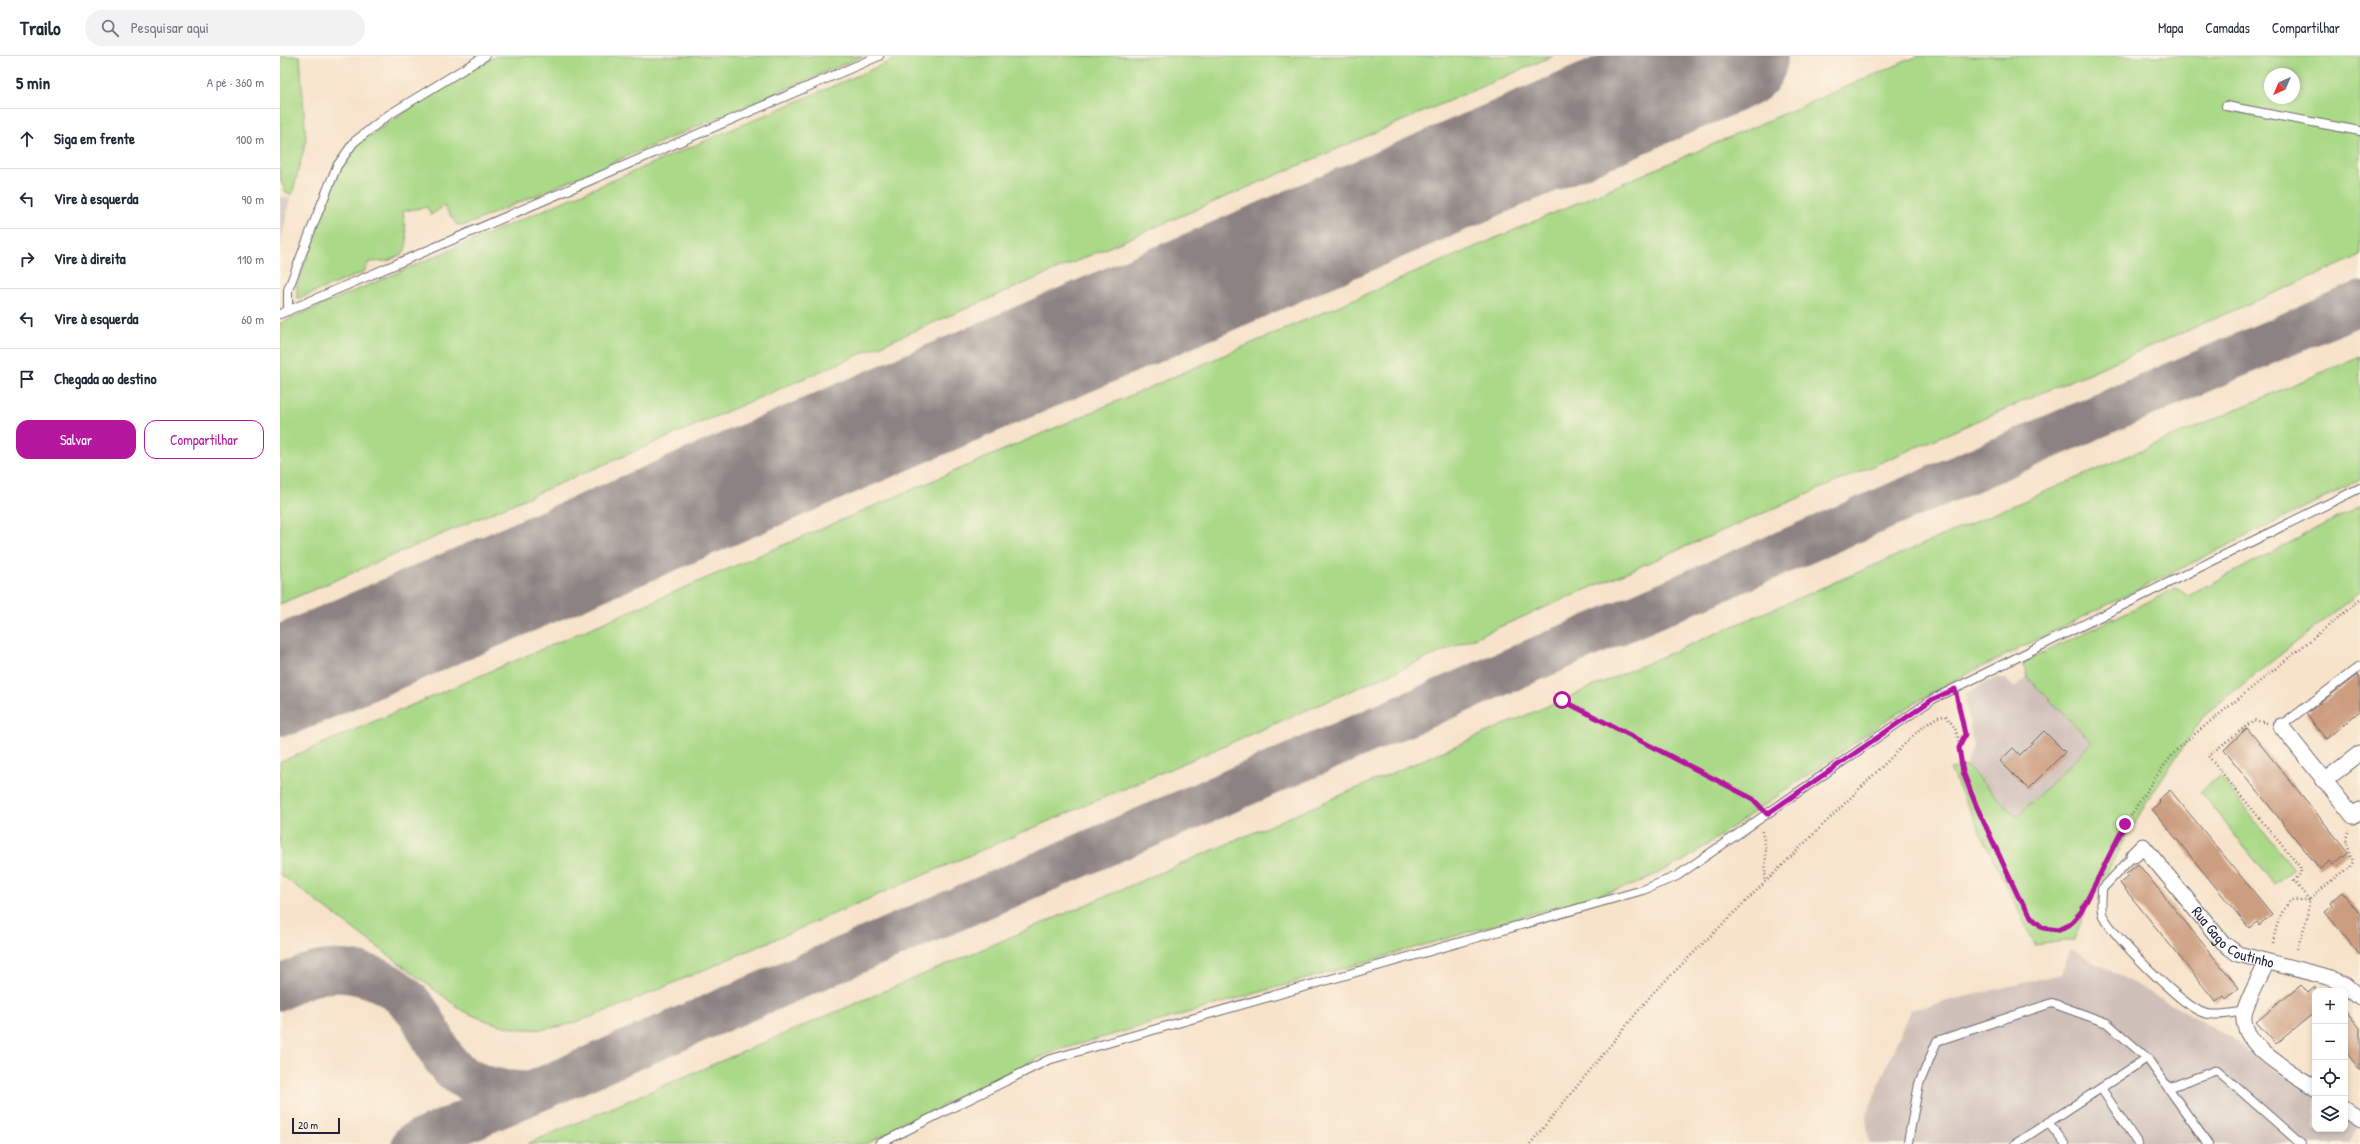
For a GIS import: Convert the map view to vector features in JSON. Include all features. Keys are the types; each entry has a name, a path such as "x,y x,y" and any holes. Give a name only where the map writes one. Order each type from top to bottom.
{"street":[{"path":"2281,726 2324,781 2356,813"},
{"path":"2324,781 2360,753"},
{"name":"Rua Gago Coutinho","path":"2134,855 2143,846 2223,943 2238,954 2331,978 2345,985 2360,998"},
{"path":"2266,962 2245,1011 2245,1026 2262,1052 2312,1086"},
{"path":"2348,1110 2360,1119"}],"lane":[{"path":"284,313 288,290 337,166 354,142 387,116 485,56"},
{"path":"284,313 879,56"},
{"path":"2226,106 2360,131"},
{"path":"879,1144 1048,1060 1643,890 1677,876 1933,699 2360,488"},
{"path":"2281,726 2360,666"},
{"path":"2134,855 2102,889 2102,915 2120,938 2170,989 2200,1011 2217,1016 2245,1011"},
{"path":"1908,1143 1918,1084 1937,1041 2052,1004 2107,1023 2147,1058 2208,1144"},
{"path":"2015,1144 2147,1058"},
{"path":"2168,1088 2217,1070 2301,1144"},
{"path":"2101,1088 2138,1144"},
{"path":"2048,1122 2065,1144"}],"path":[{"path":"2100,875 2125,824 2156,775 2179,747 2360,600"},
{"path":"1955,689 1965,734 1959,748"},
{"path":"1562,700 1753,799 1763,816 1766,849 1765,882"},
{"path":"1530,1144 1652,994 1919,730 1937,717 1946,716 1956,731 1963,772 1976,805 2018,896 2032,918 2043,928 2059,930 2069,925 2081,912 2091,894"},
{"path":"2281,726 2254,720 2208,756 2300,867 2301,873 2294,881 2309,900 2307,919 2297,949"},
{"path":"2273,943 2276,923 2291,900 2309,900 2339,874 2350,868 2354,862 2346,839 2356,813"}],"shaded area":[{"path":"280,197 290,198 280,247"},
{"path":"1996,677 2006,679 2015,688 2027,677 2092,742 2017,817 1966,766 1973,746 1965,694"},
{"path":"2071,949 2236,1040 2248,1052 2312,1094 2312,1132 2348,1132 2348,1118 2359,1125 2349,1144 1869,1144 1866,1116 1910,1010 2061,974"}],"green space":[{"path":"280,56 300,56 306,140 292,195 286,192 280,179"},
{"path":"496,56 863,56 466,225 457,225 444,206 431,215 427,207 403,211 407,242 404,253 388,261 369,262 364,272 297,299 297,285 339,171 358,144 441,87"},
{"path":"903,56 1553,56 280,604 280,323"},
{"path":"1918,56 2360,56 2360,256 627,1003 583,1020 546,1029 508,1027 487,1021 463,1011 280,874 280,762"},
{"path":"2360,356 2360,480 1949,683 1890,718 1685,860 1636,884 1059,1050 1034,1060 866,1144 527,1144 1215,849"},
{"path":"2360,506 2360,592 2205,714 2147,801 2087,907 2074,940 2035,945 1950,769 1966,766 2017,817 2092,742 2027,677 2023,663 2176,588 2188,596"},
{"path":"2219,776 2294,869 2274,884 2200,792"}],"building":[{"path":"2357,675 2360,678 2360,711 2326,739 2306,714"},
{"path":"2247,728 2348,852 2333,865 2330,861 2320,869 2224,750"},
{"path":"2044,731 2065,752 2028,789 2000,761 2013,748 2020,755"},
{"path":"2170,790 2272,914 2259,925 2257,922 2249,928 2152,809 2160,802 2158,800"},
{"path":"2138,864 2239,988 2226,999 2224,996 2216,1002 2120,883 2128,877 2126,874"},
{"path":"2342,892 2360,914 2360,955 2325,912 2332,906 2330,902"},
{"path":"2301,985 2308,993 2312,990 2312,1014 2276,1044 2256,1022"},
{"path":"2348,1014 2360,1028 2360,1070 2348,1055"}],"taxiway":[{"path":"413,1144 2360,303"},
{"path":"280,682 288,678"},
{"path":"280,989 297,980 315,974 334,972 352,972 386,984 402,995 416,1009 426,1024 437,1048 453,1069 470,1081 488,1088 509,1092 529,1093"}],"runway":[{"path":"280,682 1734,56"}],"route":[{"path":"1562,700 1753,799 1767,814 1933,699 1955,689 1965,734 1959,748 1963,772 1976,805 2018,896 2032,918 2043,928 2059,930 2069,925 2081,912 2125,824"}]}
